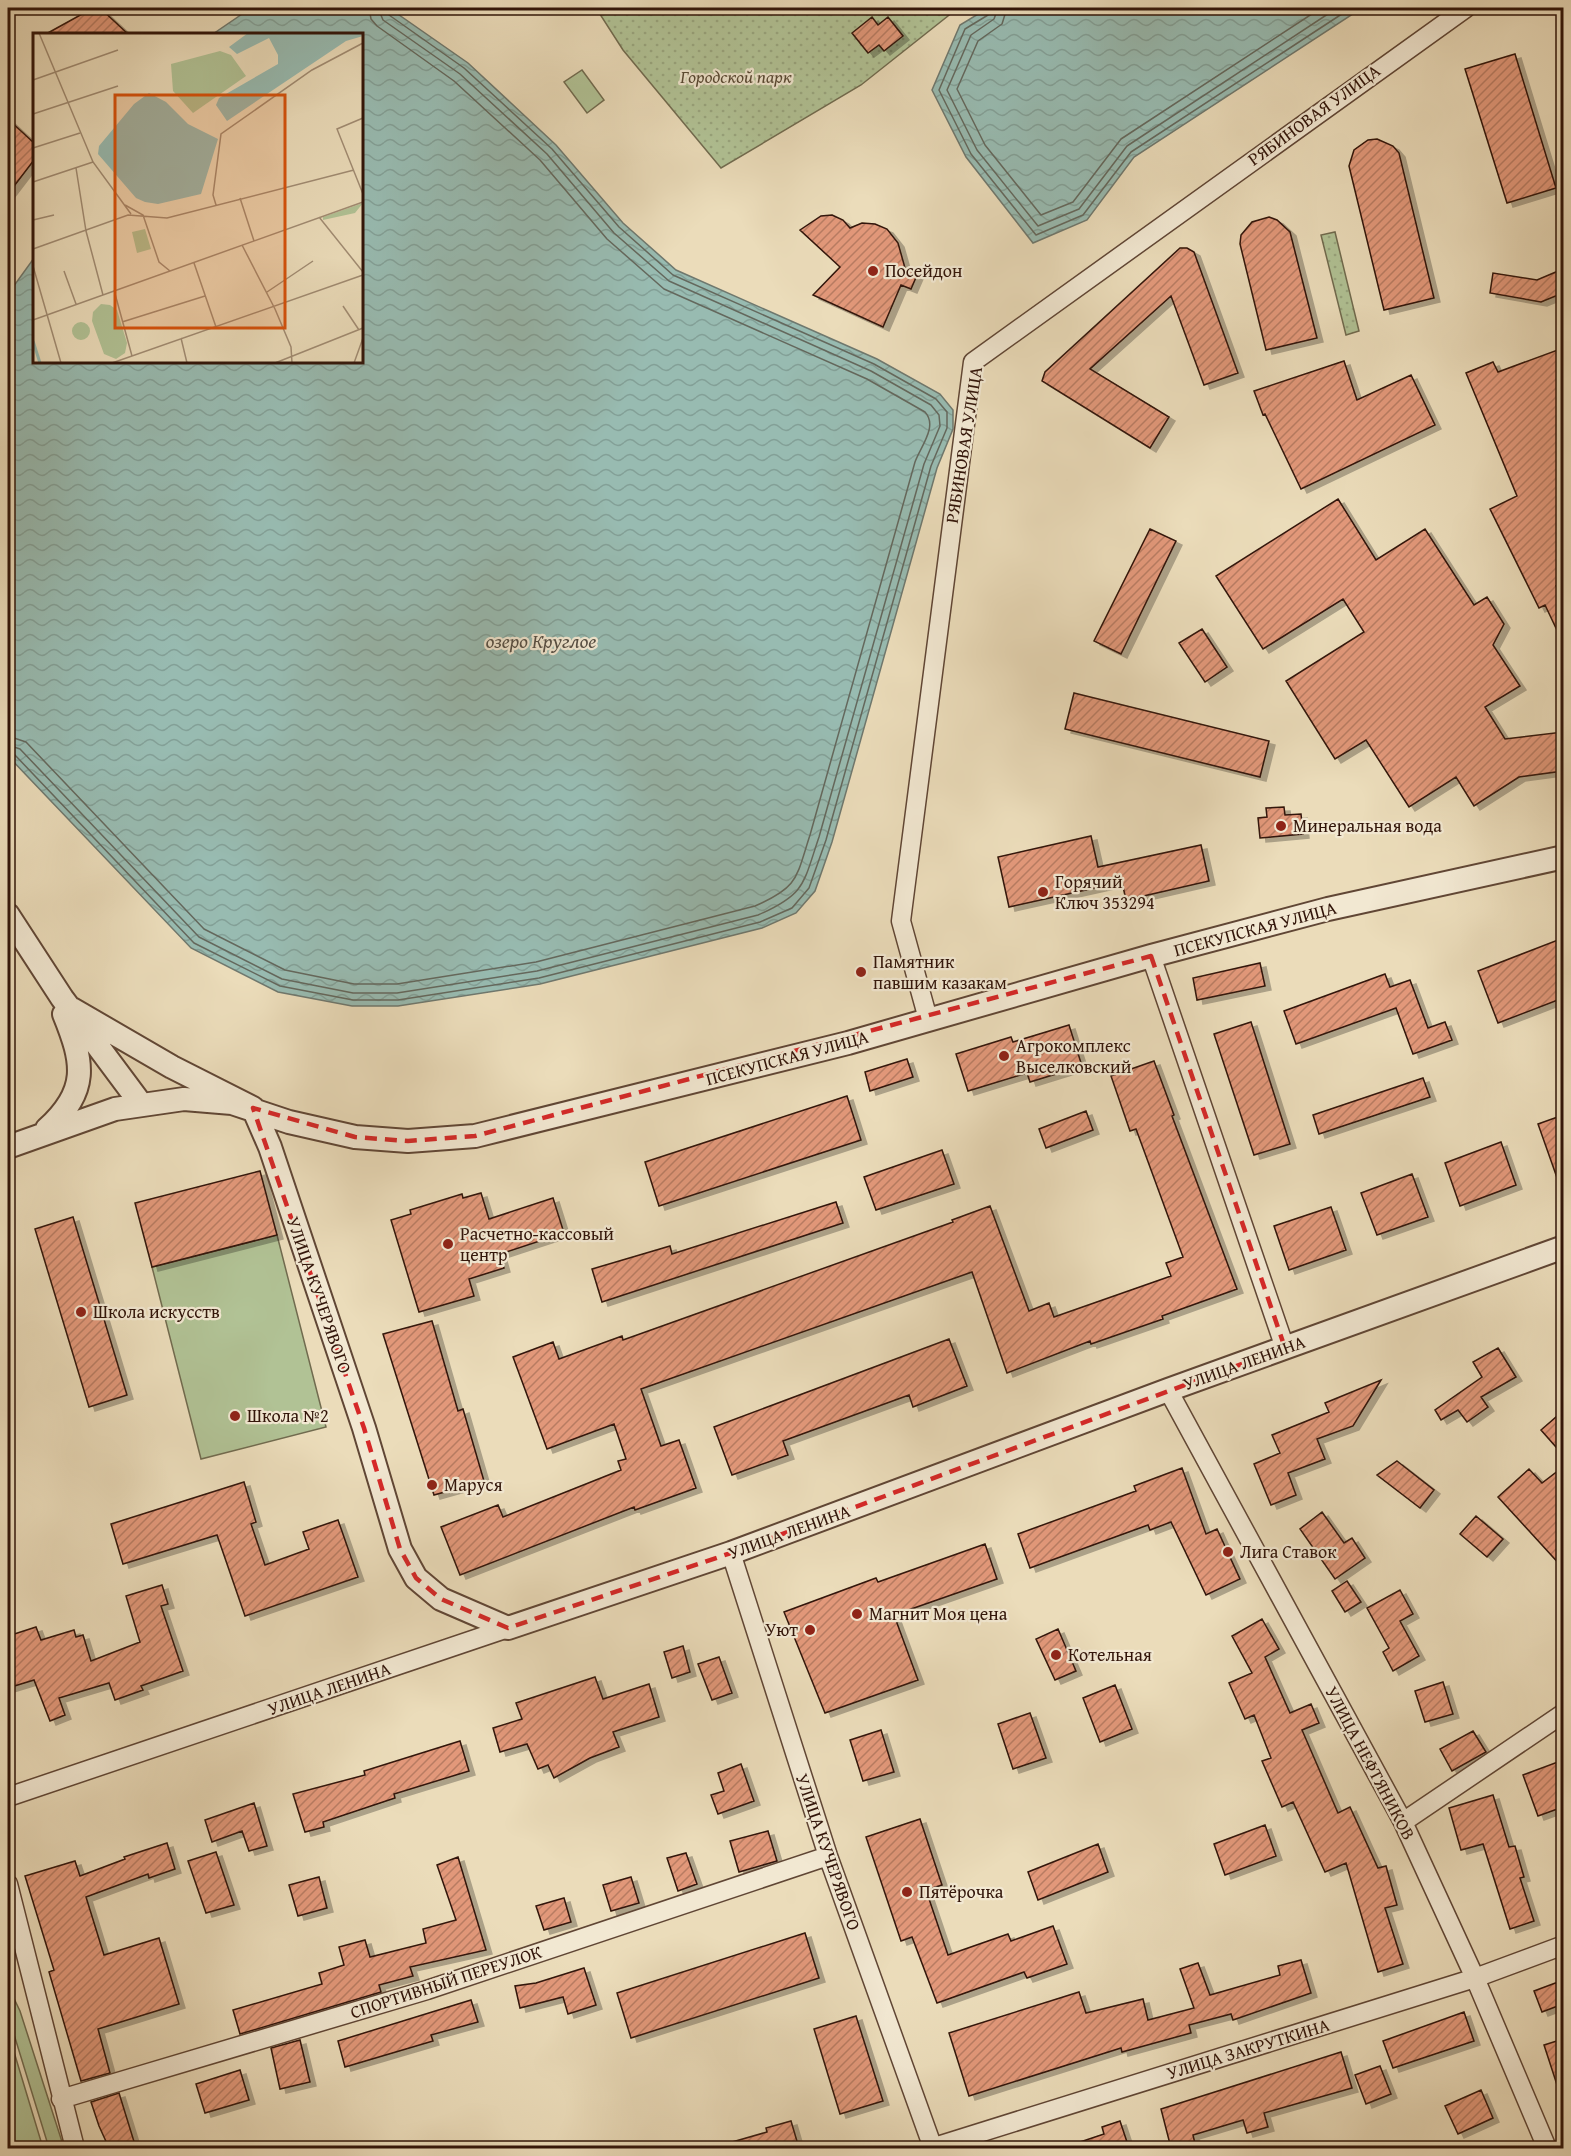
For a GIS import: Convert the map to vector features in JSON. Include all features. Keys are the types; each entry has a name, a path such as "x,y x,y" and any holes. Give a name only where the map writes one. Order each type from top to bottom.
{"street":[{"name":"РЯБИНОВАЯ УЛИЦА","path":"928,1019 901,921 973,362 1466,8"},
{"name":"ПСЕКУПСКАЯ УЛИЦА","path":"8,1148 92,1116 141,1104 201,1100 253,1108 289,1122 355,1137 408,1141 475,1136 848,1043 1151,956 1328,909 1563,857"},
{"path":"8,915 51,982 141,1104"},
{"path":"1151,956 1285,1348"},
{"path":"40,1135 72,1102 80,1072 74,1038 51,982"},
{"path":"72,1010 163,1062 253,1108"},
{"name":"УЛИЦА КУЧЕРЯВОГО","path":"253,1108 270,1147 364,1428 400,1549 416,1578 441,1599 508,1628"},
{"name":"УЛИЦА ЛЕНИНА","path":"8,1797 731,1553 1168,1390 1563,1247"},
{"name":"УЛИЦА НЕФТЯНИКОВ","path":"1168,1390 1403,1822 1475,1978 1547,2148"},
{"name":"УЛИЦА КУЧЕРЯВОГО","path":"731,1553 828,1856 932,2148"},
{"path":"1403,1822 1563,1713"},
{"name":"СПОРТИВНЫЙ ПЕРЕУЛОК","path":"61,2099 427,1990 828,1856"},
{"path":"8,1884 75,2148"},
{"name":"УЛИЦА ЗАКРУТКИНА","path":"932,2148 1475,1978 1563,1945"}],"highlighted area":[{"path":"1151,956 1285,1348 731,1553 508,1628 441,1599 416,1578 400,1549 364,1428 253,1108 355,1137 408,1141 475,1136"}],"green space":[{"name":"Городской парк","path":"596,8 958,8 861,85 721,168 623,50"},
{"path":"582,70 604,100 587,113 564,82"},
{"path":"1335,232 1359,331 1346,335 1321,235"},
{"path":"277,1235 326,1427 201,1459 152,1267"},
{"path":"8,1986 20,2011 64,2148 49,2148 8,2015"},
{"path":"8,2032 43,2148 8,2148"}],"water":[{"name":"озеро Круглое","path":"251,8 389,8 468,63 556,145 623,223 676,270 877,359 940,394 953,410 953,429 937,468 832,842 815,891 796,913 762,928 540,984 398,1006 352,1006 278,992 191,948 8,756 8,294 33,259 33,363 363,363 363,33 214,33"},
{"path":"988,8 1362,8 1134,157 1087,220 1033,243 966,157 932,90 960,25"}],"building":[{"path":"93,8 100,8 127,33 48,33"},
{"path":"872,17 878,25 888,17 903,36 884,51 879,45 868,53 852,33"},
{"path":"1515,54 1556,188 1507,203 1465,69"},
{"path":"8,119 33,142 33,161 8,194"},
{"path":"1377,139 1393,146 1399,153 1434,298 1384,310 1349,166 1354,150 1368,140"},
{"name":"Посейдон","path":"832,215 843,220 850,228 862,223 875,224 887,229 898,243 905,268 917,275 911,289 901,285 883,327 813,295 840,267 800,230 821,216"},
{"path":"1269,217 1277,220 1290,232 1317,338 1266,350 1240,244 1241,235 1252,222"},
{"path":"1180,248 1187,248 1194,252 1238,373 1204,385 1171,296 1090,369 1169,417 1150,448 1042,381 1045,372"},
{"path":"1563,269 1563,293 1541,302 1490,293 1493,273 1537,280"},
{"path":"1563,348 1563,583 1556,586 1563,601 1563,643 1545,605 1539,608 1490,509 1517,496 1466,373 1493,362 1498,372"},
{"path":"1344,361 1357,400 1411,375 1435,425 1301,489 1265,414 1263,415 1254,391"},
{"path":"1338,499 1376,560 1425,529 1474,605 1487,597 1504,624 1493,645 1520,686 1485,707 1505,739 1563,732 1563,771 1519,777 1474,806 1456,777 1409,807 1366,740 1335,759 1286,681 1364,632 1343,599 1263,649 1216,576"},
{"path":"1150,529 1176,541 1121,654 1094,641"},
{"path":"1202,629 1227,667 1205,682 1179,643"},
{"path":"1074,693 1269,741 1260,777 1065,729"},
{"name":"Минеральная вода","path":"1284,807 1285,815 1301,814 1303,834 1260,838 1258,818 1267,817 1266,808"},
{"path":"1091,836 1098,867 1201,845 1209,881 1126,900 1122,882 1009,907 998,857"},
{"path":"1563,938 1563,998 1498,1023 1478,971"},
{"path":"1260,963 1265,986 1197,1000 1193,978"},
{"path":"1385,974 1390,987 1410,980 1428,1028 1445,1022 1452,1040 1413,1054 1396,1008 1296,1044 1284,1011"},
{"path":"1251,1022 1290,1144 1254,1155 1214,1034"},
{"path":"1069,1025 1082,1066 1030,1082 1027,1073 968,1091 956,1054 1011,1037 1013,1042"},
{"path":"907,1059 913,1077 870,1091 865,1072"},
{"path":"1154,1061 1174,1115 1172,1116 1237,1289 1162,1316 1163,1319 1091,1344 1090,1341 1007,1373 972,1272 641,1389 661,1446 679,1440 696,1488 635,1510 634,1507 460,1575 441,1527 498,1505 503,1517 621,1470 618,1461 626,1459 614,1424 547,1449 513,1357 553,1342 559,1359 622,1336 623,1340 953,1222 952,1220 990,1206 1029,1311 1049,1303 1054,1317 1171,1276 1166,1263 1183,1257 1136,1129 1130,1131 1111,1076"},
{"path":"1423,1078 1430,1097 1319,1134 1313,1115"},
{"path":"847,1096 861,1140 659,1206 645,1162"},
{"path":"1086,1111 1093,1130 1046,1148 1039,1129"},
{"path":"1563,1115 1563,1189 1561,1189 1538,1124"},
{"path":"1501,1142 1516,1185 1460,1206 1445,1163"},
{"path":"942,1150 954,1184 876,1210 864,1177"},
{"path":"260,1171 277,1235 152,1267 135,1203"},
{"path":"1412,1174 1428,1217 1377,1235 1361,1193"},
{"name":"Расчетно-кассовый центр","path":"481,1193 489,1219 553,1198 564,1233 500,1254 504,1268 469,1279 474,1296 419,1312 391,1220 411,1214 410,1210 462,1194 463,1198"},
{"path":"836,1202 843,1223 602,1302 592,1269 670,1246 672,1254"},
{"path":"1331,1207 1346,1250 1289,1270 1274,1226"},
{"name":"Школа искусств","path":"73,1217 127,1395 89,1407 35,1229"},
{"path":"432,1321 458,1411 463,1409 484,1481 434,1495 383,1334"},
{"path":"949,1339 967,1386 913,1407 909,1395 783,1441 788,1455 732,1475 714,1427"},
{"path":"1498,1348 1516,1377 1481,1397 1488,1407 1467,1422 1458,1410 1441,1420 1435,1410 1482,1377 1473,1362"},
{"path":"1381,1380 1353,1426 1317,1439 1325,1459 1288,1473 1296,1495 1271,1505 1254,1464 1280,1453 1272,1435 1329,1412 1325,1403"},
{"path":"1563,1411 1563,1455 1541,1430"},
{"path":"1397,1461 1434,1490 1420,1508 1377,1475"},
{"path":"1563,1467 1563,1568 1498,1497 1529,1469 1542,1483"},
{"path":"1182,1468 1206,1534 1217,1529 1240,1579 1206,1595 1171,1522 1150,1530 1148,1525 1030,1568 1018,1534 1136,1491 1134,1486"},
{"path":"244,1482 256,1522 251,1524 265,1565 309,1549 303,1532 338,1520 358,1577 245,1616 217,1535 123,1564 111,1524"},
{"path":"1322,1512 1344,1543 1352,1538 1365,1558 1335,1579 1300,1529"},
{"path":"1476,1516 1503,1539 1487,1557 1460,1534"},
{"path":"985,1544 997,1579 894,1615 918,1680 825,1713 784,1612 876,1578 878,1582"},
{"path":"1347,1581 1361,1602 1345,1612 1332,1591"},
{"path":"162,1585 168,1604 161,1606 183,1671 141,1686 143,1690 115,1700 109,1683 59,1698 65,1715 50,1721 34,1680 8,1688 8,1636 36,1627 41,1640 74,1630 76,1637 83,1635 91,1661 140,1642 126,1596"},
{"path":"1400,1590 1413,1614 1400,1621 1419,1656 1393,1671 1383,1652 1389,1648 1367,1608"},
{"path":"1262,1619 1279,1649 1265,1657 1290,1713 1311,1704 1319,1723 1302,1730 1338,1813 1350,1807 1378,1868 1386,1866 1397,1905 1385,1908 1403,1964 1378,1972 1346,1863 1325,1872 1293,1802 1282,1807 1262,1761 1271,1758 1254,1715 1245,1719 1229,1683 1252,1673 1232,1636"},
{"name":"Котельная","path":"1058,1629 1076,1671 1055,1680 1036,1639"},
{"path":"683,1646 690,1672 672,1678 664,1652"},
{"path":"719,1657 732,1693 712,1700 698,1664"},
{"path":"595,1677 603,1699 649,1684 659,1717 613,1732 619,1747 590,1758 554,1778 548,1765 538,1769 527,1744 500,1752 493,1728 522,1719 516,1703"},
{"path":"1443,1682 1453,1714 1425,1722 1415,1691"},
{"path":"1115,1685 1132,1729 1100,1742 1083,1698"},
{"path":"1030,1713 1046,1758 1013,1769 998,1724"},
{"path":"881,1730 894,1772 863,1781 850,1740"},
{"path":"1473,1731 1486,1752 1452,1771 1440,1749"},
{"path":"460,1741 469,1771 394,1794 395,1798 323,1822 324,1827 305,1832 293,1794 365,1775 364,1771"},
{"path":"1563,1760 1563,1807 1538,1816 1523,1775"},
{"path":"741,1764 754,1801 718,1814 711,1795 724,1791 718,1773"},
{"path":"1493,1795 1509,1847 1515,1846 1524,1877 1520,1878 1534,1921 1510,1929 1483,1844 1461,1850 1449,1808"},
{"path":"254,1803 267,1846 249,1851 242,1831 212,1842 205,1820"},
{"path":"920,1819 942,1885 926,1890 948,1955 1008,1934 1011,1941 1053,1926 1067,1964 1027,1978 1024,1972 937,2003 912,1937 901,1941 866,1837"},
{"path":"1265,1825 1276,1856 1225,1875 1214,1844"},
{"path":"768,1831 777,1861 739,1872 730,1841"},
{"path":"167,1843 175,1869 149,1878 148,1874 86,1897 104,1955 159,1938 179,2004 98,2029 110,2073 81,2081 49,1972 54,1970 25,1876 75,1861 80,1876 125,1859 124,1857"},
{"path":"1098,1844 1108,1872 1038,1900 1028,1872"},
{"path":"216,1852 234,1905 206,1913 188,1861"},
{"path":"686,1853 697,1884 678,1891 667,1858"},
{"path":"458,1857 486,1950 410,1967 413,1976 379,1985 381,1992 240,2034 233,2010 322,1984 319,1973 344,1965 339,1947 365,1940 370,1957 426,1943 423,1929 456,1920 437,1865"},
{"path":"319,1877 327,1908 298,1916 289,1885"},
{"path":"631,1877 639,1903 611,1911 603,1885"},
{"path":"564,1898 571,1922 544,1930 536,1906"},
{"path":"805,1933 819,1978 631,2038 617,1993"},
{"path":"1301,1960 1311,1993 1233,2020 1231,2014 1189,2025 1191,2033 1122,2052 1121,2048 969,2096 949,2033 1079,1992 1086,2013 1143,1999 1148,2020 1194,2008 1180,1969 1198,1963 1210,1995 1280,1975 1278,1966"},
{"path":"584,1968 596,2005 568,2014 563,1997 520,2008 515,1986 536,1983"},
{"path":"1558,1982 1563,2004 1542,2012 1534,1991"},
{"path":"471,2000 478,2022 431,2035 433,2041 345,2067 338,2041"},
{"path":"1464,2012 1474,2041 1393,2068 1383,2041"},
{"path":"856,2016 883,2101 840,2114 814,2029"},
{"path":"1563,2039 1563,2093 1560,2094 1544,2045"},
{"path":"300,2040 310,2082 280,2089 271,2048"},
{"path":"1341,2052 1352,2088 1264,2113 1268,2127 1247,2133 1243,2120 1193,2135 1196,2148 1171,2148 1161,2109"},
{"path":"1380,2066 1391,2094 1366,2104 1355,2075"},
{"path":"240,2070 249,2100 205,2113 196,2084"},
{"path":"1481,2090 1493,2118 1458,2134 1445,2106"},
{"path":"119,2093 136,2148 109,2148 91,2102"},
{"path":"791,2121 799,2148 726,2148 725,2144 767,2132 766,2128"},
{"path":"1120,2121 1128,2145 1117,2148 1071,2148 1071,2145 1104,2134 1102,2127"}],"place":[{"name":"Посейдон","path":"873,271"},
{"name":"Минеральная вода","path":"1281,826"},
{"name":"Горячий Ключ 353294","path":"1043,892"},
{"name":"Памятник павшим казакам","path":"861,972"},
{"name":"Агрокомплекс Выселковский","path":"1004,1056"},
{"name":"Расчетно-кассовый центр","path":"448,1244"},
{"name":"Школа искусств","path":"81,1312"},
{"name":"Школа №2","path":"235,1416"},
{"name":"Маруся","path":"432,1485"},
{"name":"Лига Ставок","path":"1228,1552"},
{"name":"Магнит Моя цена","path":"857,1614"},
{"name":"Уют","path":"810,1630"},
{"name":"Котельная","path":"1056,1655"},
{"name":"Пятёрочка","path":"907,1892"}]}
